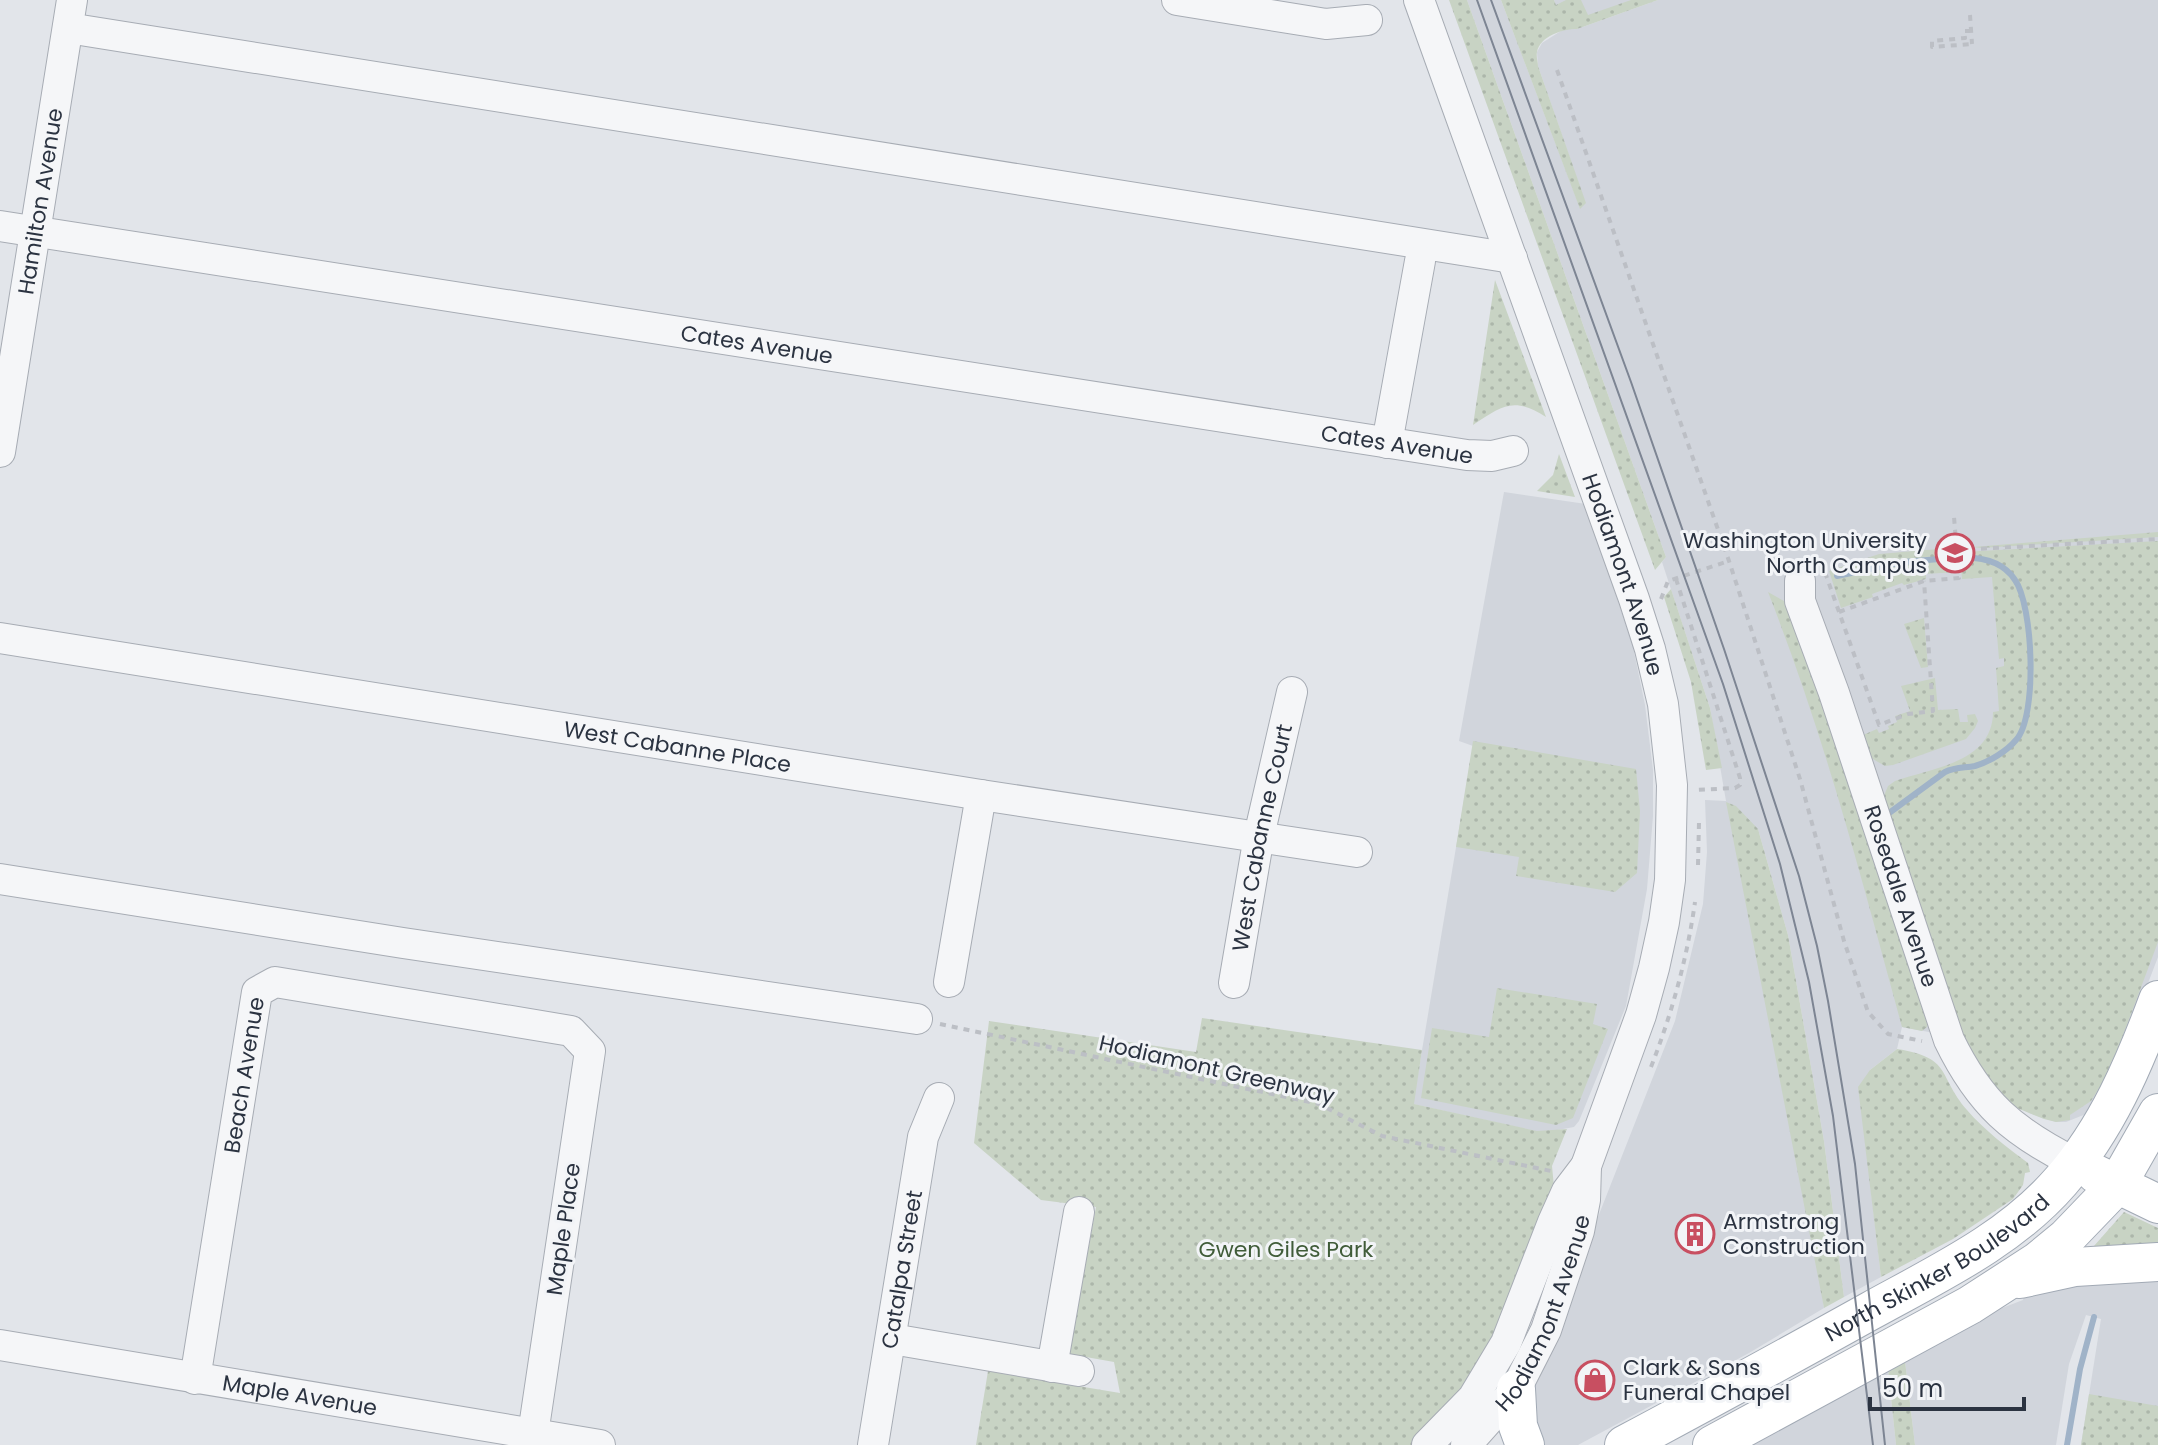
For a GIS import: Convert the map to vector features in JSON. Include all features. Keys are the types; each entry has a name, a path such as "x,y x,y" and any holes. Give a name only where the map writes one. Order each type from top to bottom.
{"main road":[{"name":"North Skinker Boulevard","path":"1624,1445 1973,1254 2035,1208 2075,1163 2105,1120 2124,1084 2158,1000"},
{"name":"North Skinker Boulevard","path":"1712,1445 2006,1283 2066,1238 2117,1185 2158,1113"},
{"path":"2075,1163 2158,1204"},
{"path":"2006,1283 2075,1267 2158,1262"},
{"path":"1516,1389 1518,1426 1525,1445"}],"street":[{"path":"1177,0 1326,24 1367,20"},
{"name":"Hodiamont Avenue","path":"1419,0 1650,649 1663,704 1672,790 1670,880 1654,968 1641,1015 1586,1166 1567,1191 1506,1343 1490,1373 1473,1398 1427,1445"},
{"path":"70,14 1512,258"},
{"name":"Hamilton Avenue","path":"0,452 70,14"},
{"name":"Cates Avenue","path":"0,226 1467,455 1492,456 1513,451"},
{"path":"1387,443 1420,261"},
{"name":"Rosedale Avenue","path":"1811,571 1800,601 1834,693 1949,1040 1975,1089 1994,1109 2040,1146 2075,1163"},
{"name":"West Cabanne Place","path":"0,638 1357,852"},
{"name":"West Cabanne Court","path":"1234,983 1259,837 1292,692"},
{"path":"949,982 981,795"},
{"path":"0,879 419,946 917,1019"},
{"name":"Beach Avenue","path":"195,1379 257,992 275,982 571,1031"},
{"name":"Maple Place","path":"533,1434 590,1051 571,1031"},
{"name":"Catalpa Street","path":"873,1445 923,1137 939,1098"},
{"name":"Hodiamont Avenue","path":"1466,1445 1516,1389 1546,1330 1568,1270 1585,1200 1586,1166"},
{"path":"892,1339 1065,1369 1079,1212"},
{"name":"Maple Avenue","path":"0,1345 600,1445"}],"path":[{"path":"1970,15 1972,45 1932,47 1932,41 1965,38 1964,31 1971,31"},
{"path":"1557,70 1729,561 1800,779 1844,941 1868,1012 1888,1034 1921,1041 1949,1040"},
{"path":"1839,612 1924,581 1959,578 1954,517"},
{"path":"1957,550 2158,539"},
{"path":"1632,593 1660,604 1668,581 1729,561"},
{"path":"1811,571 1839,612 1879,725 1908,714 1933,711 1924,581"},
{"path":"1672,790 1724,789 1740,785 1676,579"},
{"name":"Hodiamont Greenway","path":"917,1019 1319,1104 1382,1136 1553,1171"}],"shaded area":[{"name":"Washington University North Campus","path":"1467,0 1501,0 1580,208 1585,202 1538,66 1537,52 1542,43 1564,29 1554,0 1645,0 1577,29 1658,0 2158,0 2158,957 2129,1033 2086,1114 2066,1122 2056,1122 2029,1113 1961,1038 1902,1027 1897,1049 1870,1070 1871,1191 1881,1277 1844,1297 1824,1141 1788,935 1758,829 1824,1308 1749,1353 1578,1445 1537,1445 1527,1402 1675,1021 1703,904 1707,852 1705,800 1726,801 1710,708 1662,562 1666,557"},
{"path":"1504,492 1586,504 1633,647 1645,705 1653,770 1647,889 1626,1006 1579,1121 1574,1127 1552,1131 1535,1131 1413,1104 1473,746 1459,741"},
{"path":"2158,1272 2158,1445 2081,1445 2101,1319 2086,1315 2069,1364 2056,1445 1915,1445 1905,1361 1989,1313 2023,1300 2025,1292"},
{"path":"1888,1369 1896,1445 1747,1445"}],"green space":[{"path":"1449,0 1467,0 1666,557 1655,570"},
{"path":"1501,0 1554,0 1556,5 1566,0 1581,0 1588,15 1631,0 1658,0 1577,29 1559,32 1539,46 1538,66 1586,203 1580,209"},
{"path":"1495,280 1546,417 1516,405 1500,409 1473,425"},
{"path":"1559,454 1575,497 1537,491 1553,475"},
{"path":"2158,532 2158,537 1973,547"},
{"path":"2158,541 2158,942 2101,1085 2091,1101 2070,1115 2070,1120 2056,1122 2012,1106 1994,1091 1961,1038 1883,798 1888,786 1895,781 1943,767 1972,752 1983,742 1990,729 1993,712 1999,711 1996,668 2004,666 2004,658 1999,659 1992,577 1962,579 1962,552"},
{"path":"1950,548 1954,553 1956,572 1926,574 1926,579 1902,583 1841,608 1829,571 1879,554"},
{"path":"1671,589 1710,708 1722,768 1706,770 1691,682 1664,597"},
{"path":"1768,592 1784,601 1791,610 1929,1020 1922,1031 1902,1027 1824,753"},
{"path":"1924,618 1928,667 1921,668 1904,624"},
{"path":"1935,678 1938,710 1958,709 1960,722 1968,722 1967,715 1975,714 1978,721 1975,728 1966,739 1893,765 1885,766 1871,758 1863,735 1877,729 1879,733 1889,729 1888,726 1897,722 1895,716 1910,711 1901,686"},
{"path":"1473,741 1636,769 1640,811 1637,873 1615,892 1516,876 1519,857 1456,847"},
{"path":"1726,802 1736,806 1758,829 1788,935 1824,1141 1844,1297 1824,1308"},
{"path":"1497,988 1597,1004 1593,1024 1608,1029 1573,1118 1556,1125 1421,1098 1432,1028 1489,1037"},
{"name":"Gwen Giles Park","path":"1202,1018 1422,1050 1414,1104 1537,1131 1567,1129 1552,1166 1554,1187 1499,1329 1461,1400 1412,1445 976,1445 988,1371 1120,1393 1114,1362 1069,1354 1096,1207 1041,1200 974,1143 989,1021 1196,1052"},
{"path":"1897,1049 1927,1057 1936,1063 1967,1110 1988,1132 2028,1163 2030,1172 2025,1173 2023,1185 2013,1199 1953,1239 1881,1277 1858,1087 1870,1070"},
{"path":"2124,1212 2158,1228 2158,1250 2086,1255"},
{"path":"1905,1361 1915,1445 1896,1445 1888,1369"},
{"path":"2089,1394 2158,1406 2158,1445 2081,1445"}],"waterway":[{"path":"1837,576 1903,562 1952,558"},
{"path":"1885,816 1945,772 1975,766 1997,756 2016,740 2023,727 2028,708 2030,660 2026,612 2021,593 2015,580 1998,565 1977,558 1961,558"},
{"path":"2067,1445 2080,1369 2094,1317"}],"tram line":[{"path":"1477,0 1723,684 1780,864 1809,982 1833,1116 1873,1445"},
{"path":"1491,0 1631,382 1799,876 1828,1001 1855,1164 1885,1445"}],"place":[{"name":"Washington University North Campus","path":"1955,553"},
{"name":"Armstrong Construction","path":"1695,1234"},
{"name":"Clark & Sons Funeral Chapel","path":"1595,1380"}]}
